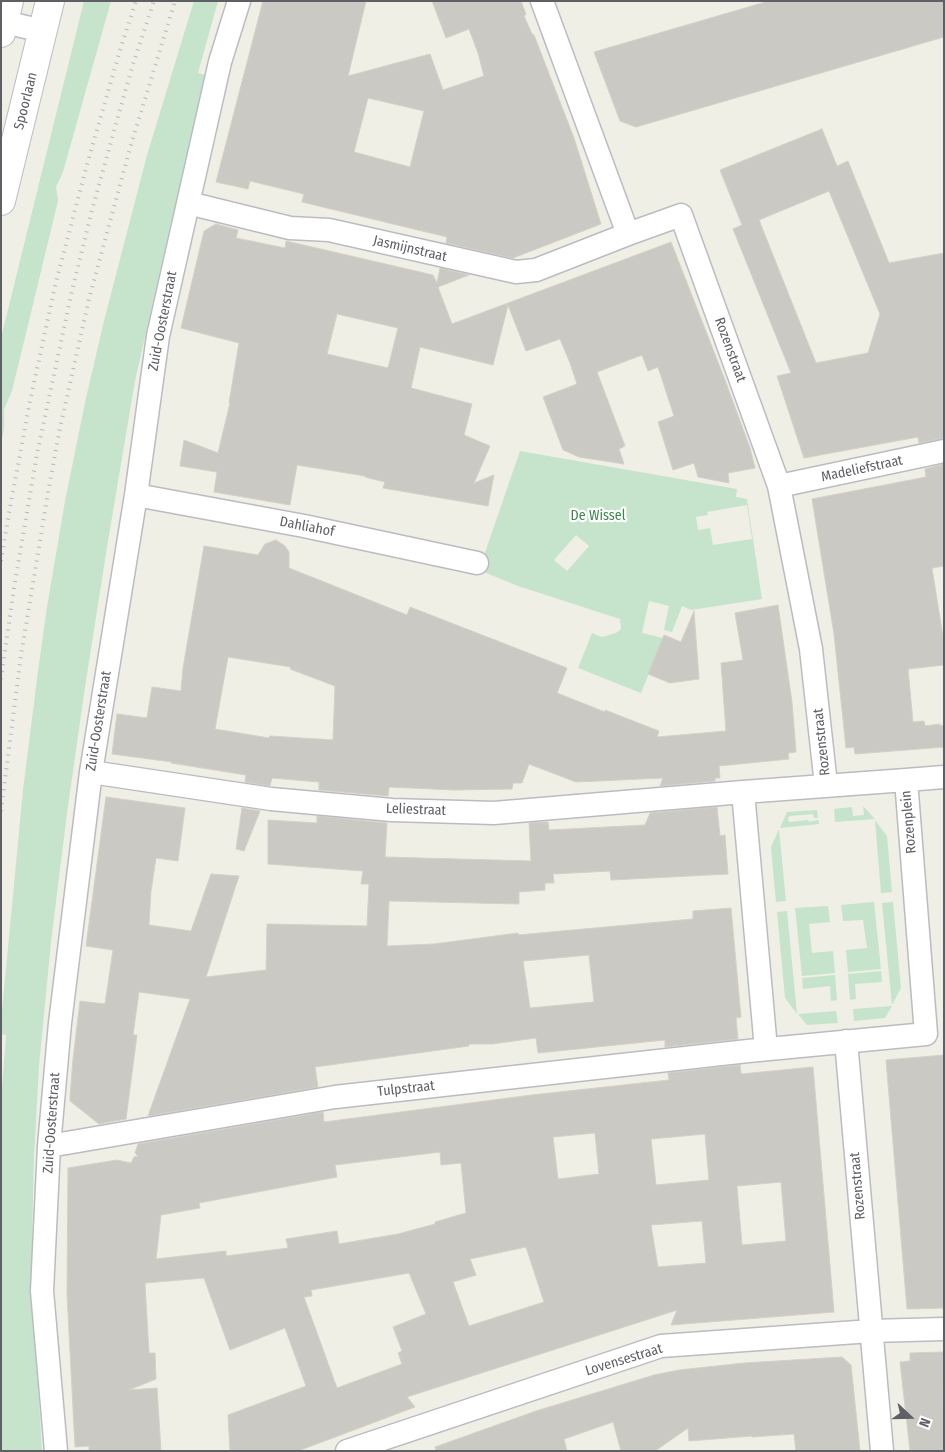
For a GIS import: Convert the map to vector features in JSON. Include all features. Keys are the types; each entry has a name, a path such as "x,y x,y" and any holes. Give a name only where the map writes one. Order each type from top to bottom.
{"street":[{"name":"Spoorlaan","path":"1,201 50,1"},
{"name":"Zuid-Oosterstraat","path":"56,1451 42,1291 49,1146 60,1023 91,772 136,495 158,336 220,62 239,1"},
{"path":"542,1 628,234"},
{"path":"4,19 43,31"},
{"name":"Jasmijnstraat","path":"188,203 290,228 329,230 516,272 536,270 628,234"},
{"name":"Rozenstraat","path":"628,234 681,215 780,486 811,649 826,785"},
{"name":"Madeliefstraat","path":"780,486 944,451"},
{"name":"Dahliahof","path":"136,495 304,526 477,563"},
{"name":"Leliestraat","path":"91,772 271,799 392,810 494,813 743,792"},
{"path":"906,780 944,777"},
{"name":"Rozenplein","path":"743,792 906,780 935,1033 766,1049"},
{"path":"743,792 766,1049"},
{"name":"Rozenstraat","path":"846,1041 882,1451"},
{"name":"Tulpstraat","path":"49,1146 335,1096 766,1049"},
{"name":"Lovensestraat","path":"347,1451 661,1346 870,1331 944,1329"}],"green space":[{"path":"84,1 111,1 63,172 56,187 57,205 12,391 4,409 4,429 1,443 1,338"},
{"path":"194,1 218,1 198,73 210,76 172,218 135,381 85,687 51,942 39,1066 32,1243 34,1316 42,1451 1,1451 1,1101 6,1035 1,1034 1,1021 23,790 38,671 65,501 86,398 147,155"},
{"name":"De Wissel","path":"520,451 737,489 736,497 747,499 762,599 691,610 682,606 672,632 664,630 669,606 649,601 642,633 663,638 641,693 578,668 592,633 602,637 616,633 621,629 620,619 518,586 479,570","holes":["747,505 752,539 713,545 710,528 698,530 696,517 708,515 707,512","576,535 589,546 567,571 554,560"]},
{"path":"863,806 875,819 835,822 834,809 852,807 853,816 864,815"},
{"path":"817,810 818,818 814,818 813,814 790,816 788,818 789,822 818,820 819,824 780,828 787,812"},
{"path":"875,820 887,836 892,892 881,893"},
{"path":"779,829 786,901 776,902 771,847"},
{"path":"874,902 881,969 848,972 846,950 867,948 863,920 843,921 841,905"},
{"path":"893,902 901,988 892,1005 882,903"},
{"path":"828,906 830,922 809,924 812,953 833,951 835,973 802,976 795,908"},
{"path":"787,911 797,1014 785,998 777,912"},
{"path":"881,971 882,982 855,984 856,999 850,1000 848,974"},
{"path":"835,975 837,1000 831,1001 830,986 803,989 802,978"},
{"path":"892,1006 885,1018 854,1021 853,1009"},
{"path":"836,1011 838,1023 807,1025 798,1014"}],"building":[{"path":"263,1 366,1 348,76 430,54 443,90 484,76 469,29 446,38 432,1 521,1 526,14 524,16 534,35 574,138 601,224 513,258 446,243 447,237 302,202 304,194 250,181 248,189 216,182","holes":["368,98 424,111 410,167 354,152"]},
{"path":"769,1 944,1 944,37 636,127 620,121 594,52"},
{"path":"822,129 837,166 848,161 889,263 944,253 944,438 919,443 918,437 804,458 777,376 791,373 733,229 742,225 720,170","holes":["829,191 880,314 868,353 816,363 759,220"]},
{"path":"216,224 238,230 236,238 285,248 286,241 433,275 437,283 440,268 469,275 438,287 452,324 671,242 725,380 750,448 755,468 728,473 729,483 698,477 694,463 673,470 658,422 674,416 658,367 648,371 642,355 597,372 625,446 619,449 624,464 579,457 563,450 543,397 577,384 570,363 560,339 526,351 508,305 493,365 420,347 411,388 472,404 464,435 490,446 474,483 494,475 488,506 383,488 385,482 365,476 297,465 290,505 214,492 217,472 180,466 184,440 218,453 230,403 239,343 181,328 204,231","holes":["337,314 398,328 388,368 327,354"]},
{"path":"944,464 944,566 932,568 944,643 944,665 908,669 913,722 924,721 925,726 944,725 944,747 855,754 854,747 846,748 834,634 812,499 926,477 925,469"},
{"path":"276,540 285,546 289,552 289,568 407,615 410,607 567,668 557,693 659,731 657,737 726,731 721,663 743,660 735,613 778,605 792,702 796,752 788,753 789,759 719,766 720,778 715,778 715,781 660,786 663,778 576,782 529,764 522,783 513,783 512,789 454,790 389,787 388,796 319,790 319,782 272,778 270,786 245,782 246,775 112,754 117,714 147,718 152,687 181,691 183,668 204,546 258,555 265,544","holes":["228,657 291,667 290,669 335,686 333,740 270,736 269,738 215,729"]},
{"path":"694,611 699,679 670,683 648,674 664,635 681,642"},
{"path":"106,797 185,808 178,861 156,858 151,891 149,925 191,931 211,874 239,876 206,977 266,970 267,924 367,926 369,884 361,884 363,871 268,864 268,820 317,823 317,816 387,823 385,857 531,861 529,823 548,822 549,830 645,825 650,813 717,807 720,836 725,835 728,874 611,880 610,871 553,874 554,883 545,883 545,890 519,892 519,904 389,901 387,946 434,944 518,933 518,935 693,919 693,911 731,908 741,1017 736,1018 738,1039 665,1047 665,1040 538,1053 536,1038 492,1044 469,1044 469,1046 315,1067 318,1087 148,1116 190,999 139,992 133,1035 137,1035 126,1119 99,1124 70,1101 80,1001 105,1004 113,950 86,946","holes":["589,955 594,1002 530,1008 523,961"]},
{"path":"242,808 260,811 244,851 236,849"},
{"path":"944,1055 944,1308 907,1309 886,1060"},
{"path":"740,1065 741,1074 813,1067 834,1312 671,1325 677,1310 407,1397 415,1407 298,1451 230,1451 228,1415 306,1386 285,1328 230,1350 204,1278 145,1283 149,1353 155,1353 156,1379 129,1390 157,1388 161,1451 89,1451 89,1446 75,1447 67,1294 68,1168 117,1160 131,1163 134,1157 138,1156 135,1153 138,1144 323,1112 324,1122 532,1095 669,1080 668,1073","holes":["595,1133 599,1174 558,1179 553,1137","705,1134 709,1180 656,1185 651,1139","440,1152 441,1165 461,1163 466,1213 398,1234 339,1244 337,1231 286,1239 288,1248 226,1256 226,1251 156,1259 161,1215 200,1208 199,1203 337,1177 335,1165","781,1182 786,1241 742,1245 737,1186","702,1221 706,1263 658,1267 651,1225","526,1247 544,1302 469,1326 453,1282 476,1275 470,1259","409,1273 426,1314 393,1327 402,1351 398,1353 402,1364 337,1388 304,1297 312,1296 311,1290"]},
{"path":"944,1352 944,1451 910,1451 900,1362 910,1361 910,1353"},
{"path":"842,1357 851,1365 860,1451 796,1451 794,1434 689,1441 688,1428 655,1451 621,1451 613,1422 564,1439 567,1451 436,1451 435,1447 536,1411 654,1375 679,1370 744,1363"}],"railway":[{"path":"1,561 30,401 56,282 88,161 136,1"},
{"path":"1,679 14,588 37,454 71,295 92,210 132,67 154,1"},
{"path":"1,811 21,655 60,428 89,299 130,148 175,1"}]}
